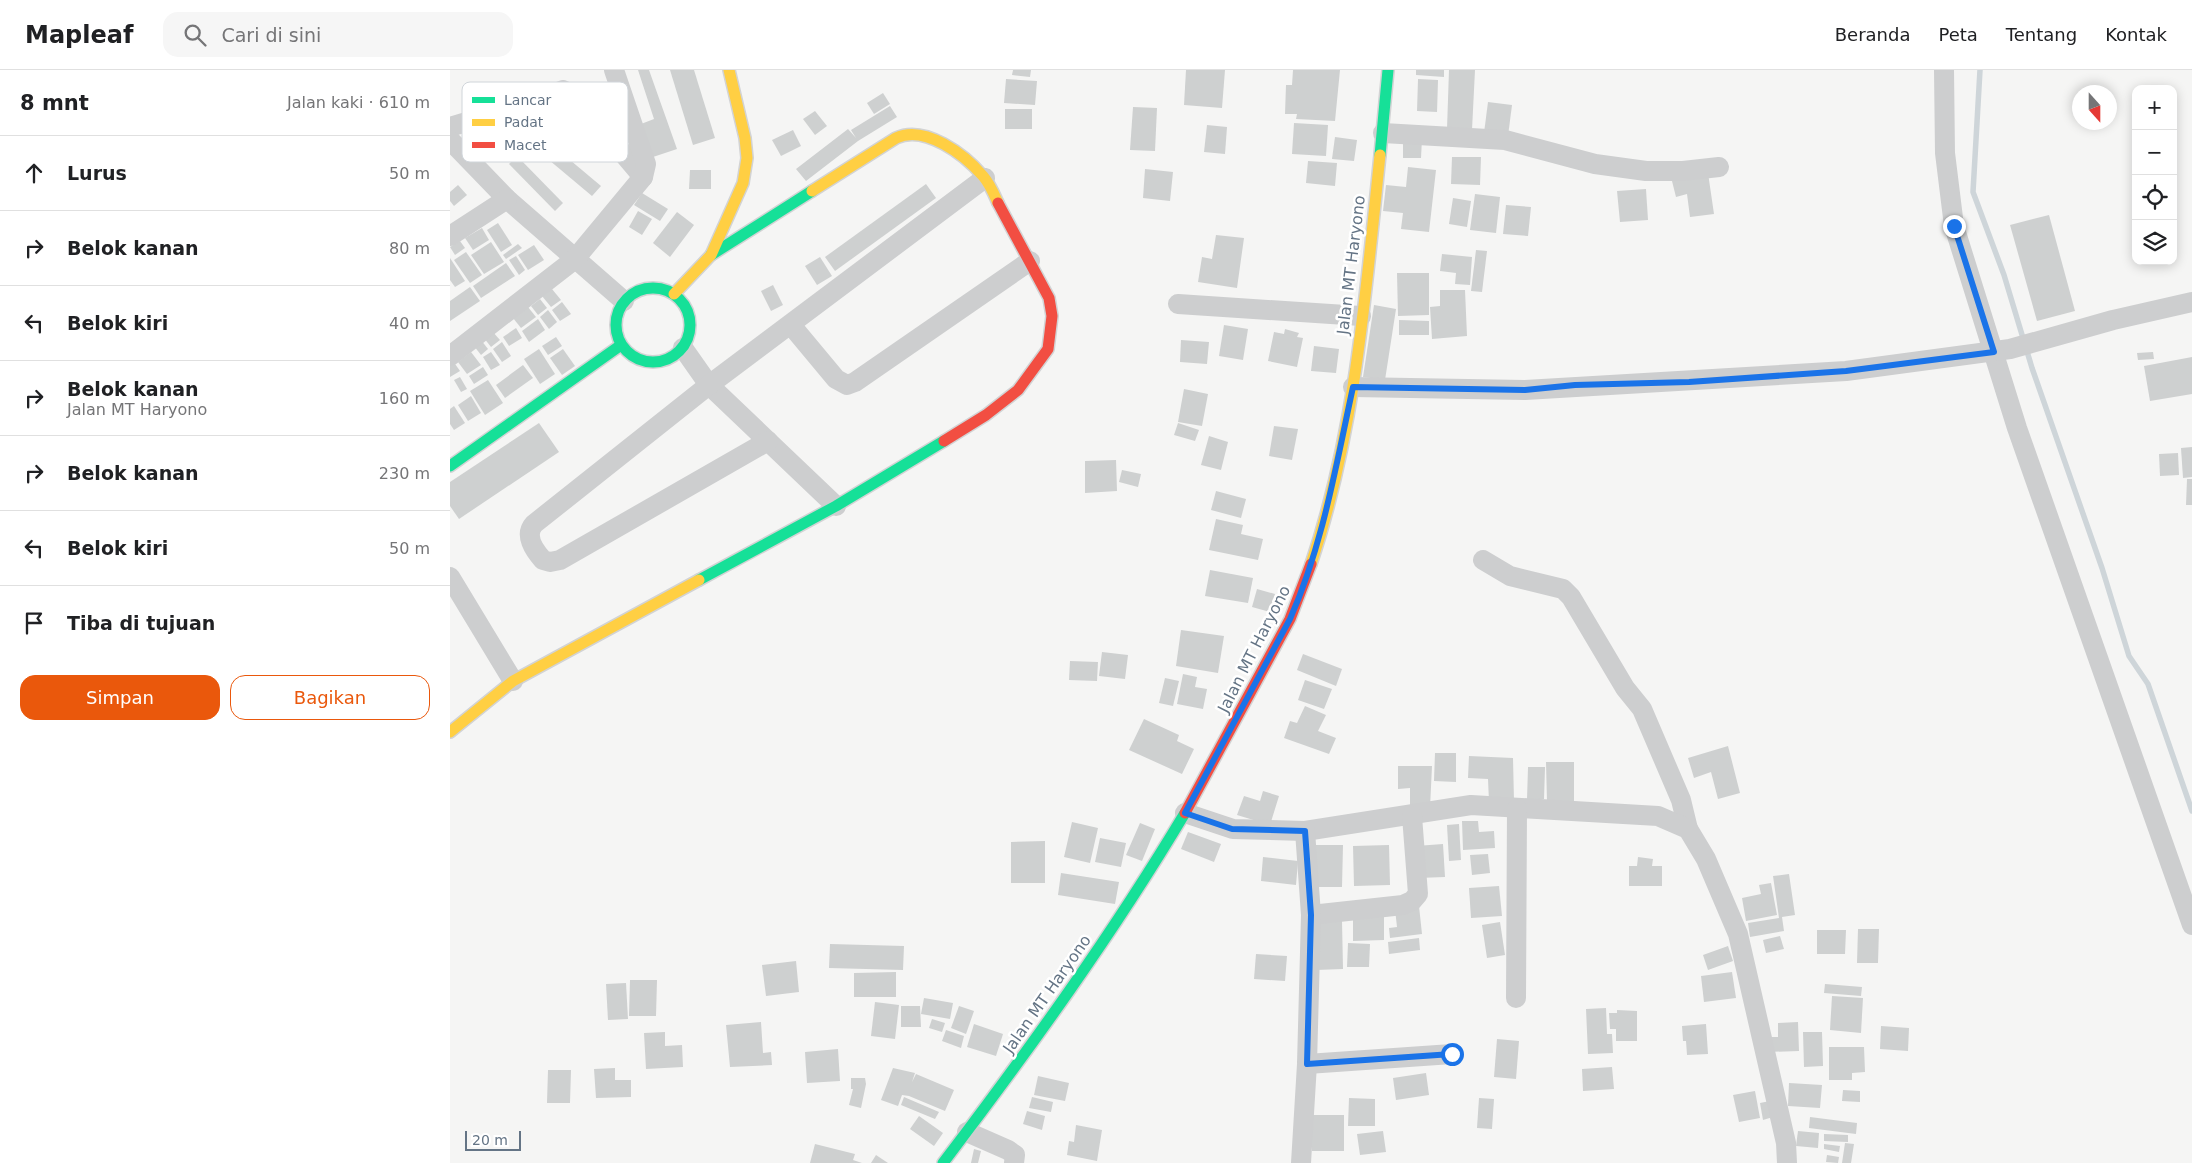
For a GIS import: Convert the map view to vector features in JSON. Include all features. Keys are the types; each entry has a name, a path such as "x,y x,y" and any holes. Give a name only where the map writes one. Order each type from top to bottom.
{"street":[{"path":"614,70 618,82"},
{"path":"710,256 743,183 747,158 745,138 729,70"},
{"name":"Jalan MT Haryono","path":"943,1163 1034,1043 1100,947 1185,813 1290,619 1303,589 1322,526 1353,387 1383,133 1388,70"},
{"path":"1944,70 1945,153 1954,226 2002,351 2017,428 2192,925"},
{"path":"450,356 575,259 644,177 646,164 628,111"},
{"path":"450,127 462,123"},
{"path":"1383,133 1505,140 1595,164 1646,171 1683,171 1719,167"},
{"path":"450,732 513,681 836,506 986,415 1018,390 1048,350 1052,316 1049,298 986,178 976,167 941,143 923,137 905,135 881,147 710,256 674,294"},
{"path":"450,140 462,152"},
{"path":"628,158 644,177"},
{"path":"471,162 507,199 624,301"},
{"path":"768,441 560,560 550,562 543,560 528,535 529,530 534,524 709,385 986,178"},
{"path":"450,236 507,199"},
{"path":"791,325 836,379 847,385 863,376 1030,261"},
{"path":"648,288 661,289 674,294 684,305 690,319 689,334 683,348 669,359 651,363 634,358 620,345 616,334 615,322 618,311 624,301 635,292 648,288"},
{"path":"1353,387 1525,390 1575,385 1689,382 1846,371 2002,351 2113,320 2192,302"},
{"path":"1178,304 1361,316"},
{"path":"450,466 620,345"},
{"path":"683,348 709,385 836,506"},
{"path":"1482,560 1510,576 1563,589 1571,598 1625,688 1642,709 1681,800 1688,830 1706,859 1738,934 1786,1142 1787,1163"},
{"path":"450,577 513,681"},
{"path":"1185,813 1232,829 1305,831 1412,816 1471,805 1658,816 1688,830"},
{"path":"1516,998 1517,808"},
{"path":"1311,915 1403,904 1412,901 1418,894 1412,816"},
{"path":"1301,1163 1307,1064 1311,915 1305,831"},
{"path":"1307,1064 1452,1054"},
{"path":"967,1132 1008,1150 1014,1155 1014,1163"}],"building":[{"path":"638,70 649,70 677,149 653,157 641,124 654,119"},
{"path":"670,70 694,70 715,138 693,145"},
{"path":"1013,70 1031,70 1030,77 1012,75"},
{"path":"1186,70 1225,70 1222,108 1184,105"},
{"path":"1293,70 1340,70 1335,121 1296,119 1297,114 1285,114 1286,85 1292,85"},
{"path":"1416,70 1444,70 1444,77 1416,75"},
{"path":"1449,70 1475,70 1472,130 1447,129"},
{"path":"1006,79 1037,81 1035,105 1004,103"},
{"path":"1418,79 1438,80 1437,112 1417,111"},
{"path":"883,93 890,104 874,114 867,103"},
{"path":"1488,102 1512,105 1508,136 1484,133"},
{"path":"890,106 897,117 858,141 806,181 796,169 848,129 856,138 851,130"},
{"path":"1133,107 1157,108 1155,151 1130,150"},
{"path":"1005,109 1032,109 1032,129 1005,129"},
{"path":"815,111 827,126 815,135 803,119"},
{"path":"1294,123 1328,125 1326,156 1292,154"},
{"path":"1207,125 1227,127 1225,154 1204,152"},
{"path":"793,130 801,146 781,156 772,140"},
{"path":"1335,137 1357,140 1354,161 1332,159"},
{"path":"1422,139 1421,158 1403,158 1403,140"},
{"path":"1452,157 1481,157 1480,185 1451,184"},
{"path":"1308,161 1337,163 1335,186 1306,183"},
{"path":"511,162 523,162 563,203 555,211 509,164"},
{"path":"551,162 572,162 601,186 592,196"},
{"path":"1408,167 1436,170 1429,232 1401,229 1403,213 1383,211 1386,185 1406,187"},
{"path":"1145,169 1173,172 1170,201 1143,198"},
{"path":"690,170 711,170 711,189 689,189"},
{"path":"1708,173 1714,214 1690,217 1687,194 1676,197 1672,181"},
{"path":"926,184 936,198 835,271 825,257"},
{"path":"458,185 467,195 454,206 450,201 450,192"},
{"path":"1646,189 1648,220 1620,222 1617,191"},
{"path":"642,193 668,209 660,221 634,205"},
{"path":"1475,194 1500,197 1496,233 1470,230"},
{"path":"1453,198 1471,201 1467,227 1449,224"},
{"path":"1506,205 1531,207 1528,236 1503,234"},
{"path":"638,211 652,219 642,235 629,227"},
{"path":"677,212 694,225 670,257 653,243"},
{"path":"2049,215 2075,311 2037,321 2010,225"},
{"path":"498,223 512,245 501,252 487,230"},
{"path":"482,228 489,240 473,250 465,238"},
{"path":"1216,235 1244,238 1237,288 1198,282 1202,257 1212,259"},
{"path":"460,241 465,248 455,255 450,247"},
{"path":"491,242 504,262 484,274 471,255"},
{"path":"518,244 522,248 506,259 503,255"},
{"path":"534,245 544,260 528,270 518,255"},
{"path":"1476,250 1487,251 1482,292 1471,291"},
{"path":"466,252 482,275 470,283 454,260"},
{"path":"1442,254 1472,257 1470,285 1455,284 1456,273 1440,271"},
{"path":"516,256 525,270 519,275 509,260"},
{"path":"820,257 832,276 817,285 805,266"},
{"path":"450,258 465,281 455,287 450,280"},
{"path":"506,263 515,276 481,298 473,286"},
{"path":"1397,273 1429,273 1429,315 1398,316"},
{"path":"773,285 783,305 771,311 761,291"},
{"path":"470,287 480,301 450,321 450,301"},
{"path":"552,289 561,300 551,307 542,296"},
{"path":"1440,290 1465,290 1467,336 1432,339 1430,307 1440,306"},
{"path":"540,299 547,308 538,315 531,306"},
{"path":"562,302 571,314 560,321 552,310"},
{"path":"1374,305 1396,309 1385,380 1363,377"},
{"path":"528,307 536,317 521,328 513,318"},
{"path":"548,310 557,322 549,329 540,317"},
{"path":"538,319 545,330 529,342 522,331"},
{"path":"1399,320 1429,321 1429,335 1399,335"},
{"path":"1224,325 1248,329 1243,360 1219,356"},
{"path":"516,328 522,338 509,346 503,337"},
{"path":"1285,329 1299,333 1297,337 1303,338 1297,367 1268,361 1274,332 1284,334"},
{"path":"492,331 500,340 491,347 484,338"},
{"path":"556,337 562,346 548,355 542,346"},
{"path":"481,340 488,349 481,355 474,346"},
{"path":"1181,340 1209,342 1207,364 1180,362"},
{"path":"502,342 511,356 502,362 493,349"},
{"path":"1314,346 1339,349 1336,373 1311,371"},
{"path":"539,349 555,374 540,384 524,359"},
{"path":"563,349 575,366 562,375 550,358"},
{"path":"471,352 481,365 467,374 458,362"},
{"path":"491,352 500,365 491,370 483,357"},
{"path":"2153,352 2154,359 2138,360 2137,353"},
{"path":"2192,357 2192,394 2150,401 2144,366"},
{"path":"453,361 460,371 450,377 450,364"},
{"path":"523,365 533,378 505,398 496,385"},
{"path":"483,367 488,375 474,384 469,376"},
{"path":"460,377 467,389 461,392 454,380"},
{"path":"488,380 503,403 485,415 470,391"},
{"path":"1184,389 1208,394 1202,426 1178,422"},
{"path":"471,396 481,413 468,421 458,405"},
{"path":"454,406 465,423 454,430 450,424 450,409"},
{"path":"539,423 559,452 459,519 450,506 450,482"},
{"path":"1178,423 1199,430 1195,441 1174,435"},
{"path":"1274,426 1298,429 1292,460 1269,456"},
{"path":"1209,436 1228,442 1221,470 1201,465"},
{"path":"2192,447 2192,477 2183,478 2181,448"},
{"path":"2178,453 2179,475 2160,476 2159,454"},
{"path":"1116,460 1117,491 1085,493 1085,461"},
{"path":"1122,470 1141,474 1138,487 1119,482"},
{"path":"2187,479 2192,479 2192,505 2186,505"},
{"path":"1216,491 1246,499 1241,518 1211,510"},
{"path":"1216,519 1243,525 1241,534 1263,539 1258,560 1209,550"},
{"path":"1210,570 1253,578 1248,603 1205,596"},
{"path":"1257,589 1275,594 1270,612 1252,607"},
{"path":"1181,630 1224,636 1218,673 1176,666"},
{"path":"1102,652 1128,655 1125,679 1099,676"},
{"path":"1303,654 1342,669 1336,686 1297,670"},
{"path":"1070,661 1098,662 1097,681 1069,680"},
{"path":"1183,674 1197,677 1195,687 1207,689 1203,709 1177,704"},
{"path":"1165,678 1179,681 1173,706 1159,703"},
{"path":"1305,680 1332,689 1324,709 1298,700"},
{"path":"1305,706 1326,715 1318,731 1336,738 1329,754 1284,738 1290,721 1297,723"},
{"path":"1144,719 1179,735 1177,741 1194,749 1182,774 1129,750"},
{"path":"1728,746 1740,793 1718,799 1711,772 1694,778 1688,758"},
{"path":"1435,753 1456,753 1456,782 1434,781"},
{"path":"1469,756 1513,758 1514,801 1489,802 1488,779 1468,778"},
{"path":"1546,762 1574,762 1574,801 1547,802"},
{"path":"1398,766 1432,766 1430,808 1410,808 1410,788 1398,789"},
{"path":"1528,767 1545,767 1544,799 1527,799"},
{"path":"1263,791 1279,796 1270,825 1237,815 1244,796 1260,801"},
{"path":"1462,821 1478,821 1479,832 1494,831 1495,848 1463,850"},
{"path":"1072,822 1098,828 1090,863 1064,857"},
{"path":"1140,823 1155,829 1142,861 1126,855"},
{"path":"1459,824 1461,860 1449,861 1447,825"},
{"path":"1188,832 1221,844 1214,862 1181,849"},
{"path":"1100,838 1126,843 1121,867 1095,862"},
{"path":"1045,841 1045,883 1011,883 1011,842"},
{"path":"1443,844 1445,877 1418,878 1416,846"},
{"path":"1313,845 1343,845 1342,887 1312,887"},
{"path":"1389,845 1390,885 1354,886 1353,846"},
{"path":"1488,854 1490,873 1472,875 1470,855"},
{"path":"1263,857 1298,861 1296,885 1261,881"},
{"path":"1638,857 1653,859 1652,866 1662,866 1662,886 1629,886 1629,866 1637,866"},
{"path":"1061,873 1119,882 1115,904 1058,895"},
{"path":"1789,874 1795,915 1782,917 1784,931 1750,937 1748,923 1779,918 1773,876"},
{"path":"1771,883 1777,915 1746,921 1742,898 1761,894 1759,885"},
{"path":"1499,886 1502,916 1471,918 1469,888"},
{"path":"1419,906 1422,934 1390,938 1389,928 1397,927 1395,909"},
{"path":"1384,915 1384,940 1353,941 1353,916"},
{"path":"1342,921 1343,969 1316,970 1315,922"},
{"path":"1500,922 1505,955 1487,958 1482,925"},
{"path":"1858,929 1879,929 1878,963 1857,963"},
{"path":"1817,930 1846,930 1845,954 1817,954"},
{"path":"1780,936 1784,949 1766,953 1763,940"},
{"path":"1419,938 1420,950 1389,954 1388,942"},
{"path":"1348,943 1370,944 1369,967 1347,967"},
{"path":"830,944 904,946 903,970 829,968"},
{"path":"1728,946 1733,961 1708,970 1703,955"},
{"path":"1256,954 1287,956 1285,981 1254,979"},
{"path":"796,961 799,992 766,996 762,965"},
{"path":"896,972 896,997 854,997 854,973"},
{"path":"1732,972 1736,998 1704,1002 1701,976"},
{"path":"630,980 657,980 656,1016 629,1016"},
{"path":"626,983 628,1019 608,1020 606,984"},
{"path":"1825,984 1862,987 1861,996 1824,993"},
{"path":"1832,996 1863,998 1861,1033 1830,1030"},
{"path":"924,998 953,1003 950,1019 921,1014"},
{"path":"875,1002 899,1005 895,1039 871,1036"},
{"path":"901,1006 920,1006 921,1027 901,1027"},
{"path":"959,1006 974,1011 966,1034 951,1028"},
{"path":"1606,1008 1607,1034 1612,1034 1613,1053 1588,1054 1586,1009"},
{"path":"1617,1010 1637,1011 1637,1041 1616,1041 1616,1029 1610,1029 1609,1013 1617,1013"},
{"path":"932,1019 945,1023 942,1032 929,1028"},
{"path":"761,1022 763,1053 771,1052 772,1065 730,1067 726,1025"},
{"path":"1798,1022 1799,1051 1767,1052 1767,1037 1778,1037 1778,1023"},
{"path":"974,1024 1003,1034 996,1056 967,1047"},
{"path":"1706,1024 1708,1054 1687,1055 1686,1041 1683,1041 1682,1026"},
{"path":"1881,1026 1909,1028 1908,1051 1880,1049"},
{"path":"946,1030 964,1036 961,1048 942,1041"},
{"path":"665,1032 665,1046 682,1045 683,1067 646,1069 644,1033"},
{"path":"1803,1032 1822,1032 1823,1066 1804,1067"},
{"path":"1497,1039 1519,1041 1516,1079 1494,1077"},
{"path":"1829,1047 1864,1047 1865,1072 1852,1073 1852,1080 1829,1080"},
{"path":"838,1049 840,1081 807,1083 805,1052"},
{"path":"1612,1067 1614,1089 1583,1091 1582,1069"},
{"path":"615,1068 615,1080 631,1080 631,1097 596,1098 594,1069"},
{"path":"893,1068 915,1073 912,1082 916,1074 954,1090 945,1111 909,1096 902,1095 898,1106 881,1100"},
{"path":"548,1070 571,1070 570,1103 547,1103"},
{"path":"1426,1073 1429,1095 1396,1100 1393,1078"},
{"path":"1038,1076 1069,1083 1065,1101 1034,1095"},
{"path":"851,1078 865,1078 866,1084 861,1108 849,1105 853,1089 851,1089"},
{"path":"1789,1083 1822,1085 1820,1108 1788,1106"},
{"path":"1843,1090 1860,1091 1860,1102 1842,1101"},
{"path":"1755,1091 1760,1118 1739,1122 1733,1095"},
{"path":"904,1097 939,1112 935,1119 901,1105"},
{"path":"1032,1097 1053,1102 1051,1112 1029,1108"},
{"path":"1349,1098 1375,1099 1375,1126 1348,1126"},
{"path":"1479,1098 1494,1099 1492,1129 1477,1128"},
{"path":"1770,1101 1773,1117 1763,1120 1760,1103"},
{"path":"1027,1111 1045,1116 1042,1130 1023,1124"},
{"path":"1312,1115 1344,1115 1344,1151 1312,1151"},
{"path":"919,1116 943,1133 934,1146 910,1129"},
{"path":"1810,1117 1857,1123 1856,1134 1809,1128"},
{"path":"1076,1125 1102,1130 1097,1161 1067,1155 1069,1141 1074,1142"},
{"path":"1383,1131 1386,1152 1360,1155 1357,1134"},
{"path":"1798,1131 1819,1133 1818,1148 1796,1146"},
{"path":"1824,1134 1848,1135 1848,1142 1824,1141"},
{"path":"1845,1143 1854,1144 1851,1163 1842,1163"},
{"path":"815,1144 855,1154 853,1160 862,1163 810,1163"},
{"path":"1824,1144 1840,1146 1839,1152 1824,1149"},
{"path":"974,1149 981,1151 978,1163 971,1163"},
{"path":"876,1155 888,1163 871,1163"},
{"path":"1827,1155 1839,1157 1838,1163 1826,1162"}],"waterway":[{"path":"1980,70 1973,192 2004,275 2032,368 2102,568 2129,656 2148,684 2192,811"}],"traffic: fast":[{"path":"1380,155 1388,70"},
{"path":"711,255 812,191"},
{"path":"653,288 674,294 684,304 690,325 684,346 674,356 653,362 632,356 622,346 616,325 622,304 632,294 653,288"},
{"path":"450,466 621,345"},
{"path":"699,580 836,506 944,441"},
{"path":"943,1163 1007,1078 1099,948 1185,813"}],"traffic: slow":[{"path":"674,294 711,255 743,183 747,158 745,138 729,70"},
{"path":"812,191 896,138 907,135 919,135 932,138 944,144 966,159 985,179 998,203"},
{"path":"1311,564 1326,515 1338,464 1357,362 1380,155"},
{"path":"450,732 513,681 699,580"}],"traffic: jam":[{"path":"944,441 986,415 1018,390 1048,349 1052,316 1049,298 998,203"},
{"path":"1185,813 1290,619 1311,564"}],"route":[{"path":"1452,1054 1307,1064 1311,915 1305,831 1232,829 1185,813 1273,652 1303,589 1322,526 1353,387 1525,390 1575,385 1689,382 1846,371 1994,352 1954,226"}]}
